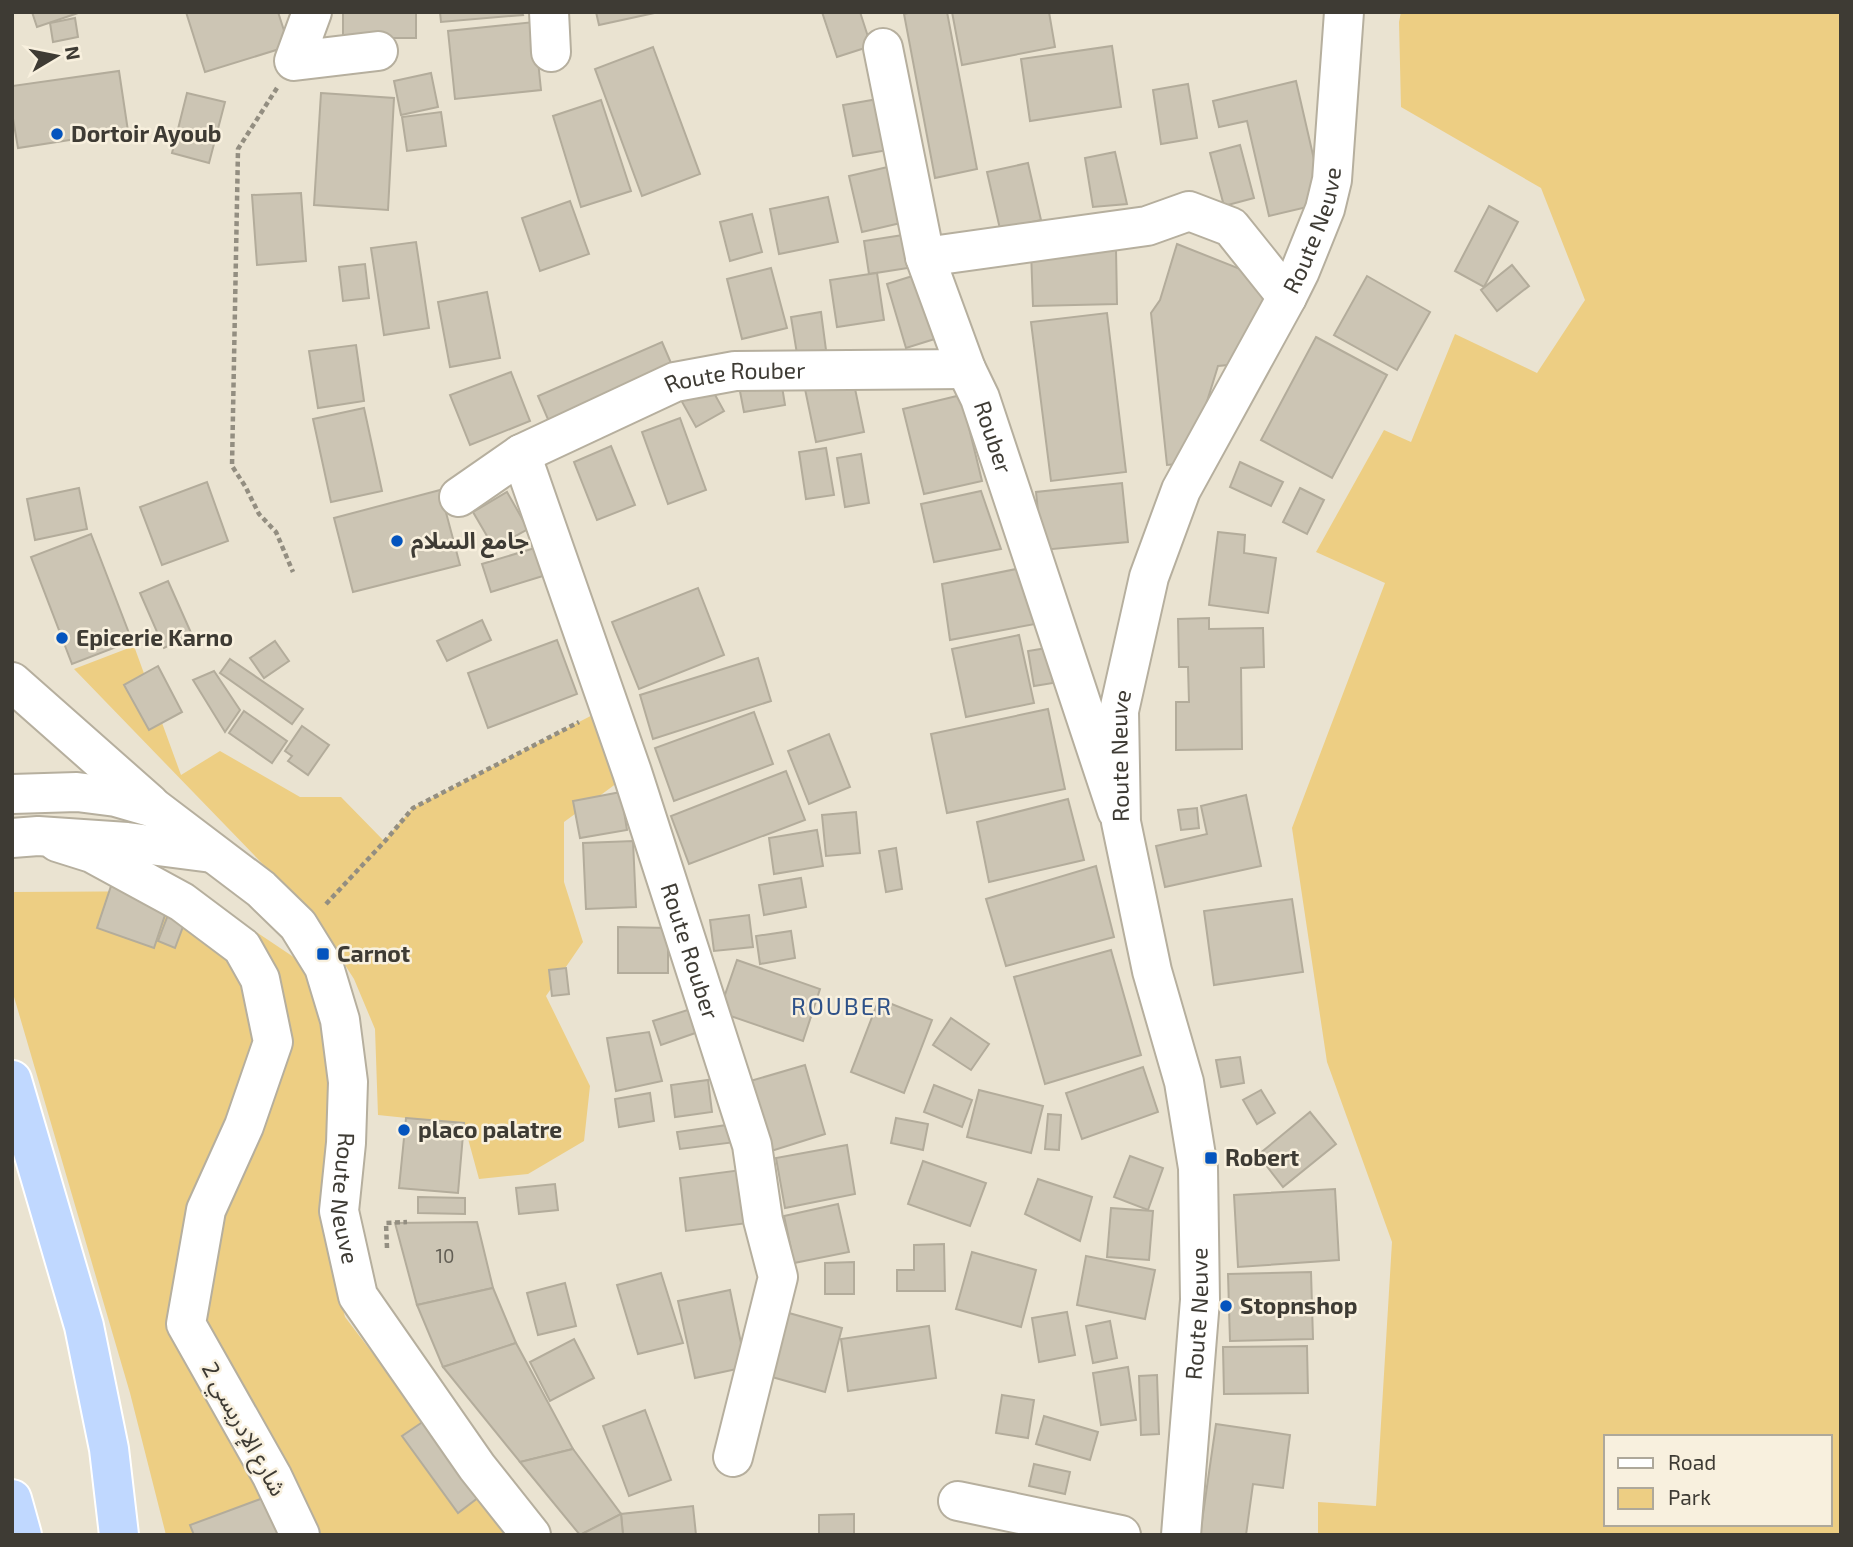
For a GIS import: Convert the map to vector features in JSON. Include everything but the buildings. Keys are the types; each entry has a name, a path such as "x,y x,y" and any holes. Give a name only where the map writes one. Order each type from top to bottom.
{"highway":[{"path":"12,1080 84,1326 109,1449 118,1535"},
{"path":"12,1499 22,1535"}],"street":[{"path":"312,12 294,61 378,51"},
{"path":"549,12 551,52"},
{"name":"Route Neuve","path":"1181,1535 1200,1300 1198,1168 1184,1082 1152,971 1121,822 1119,711 1149,577 1181,490 1287,297 1325,209 1332,180 1344,12"},
{"name":"Rouber","path":"883,48 925,257 966,369 980,398 1121,822"},
{"path":"925,257 1147,226 1189,211 1231,227 1287,297"},
{"name":"Route Rouber","path":"459,497 521,454 675,382 735,372 966,369"},
{"name":"Route Rouber","path":"521,454 632,772 752,1145 763,1220 778,1277 733,1457"},
{"name":"Route Neuve","path":"12,682 154,808 261,889 298,925 324,967 340,1020 348,1082 346,1143 339,1211 358,1296 477,1466 531,1535"},
{"path":"12,794 77,792 117,797 154,808"},
{"path":"25,837 127,842 214,854"},
{"name":"شارع الإدريسي 2","path":"25,837 92,853 182,902 242,947 260,979 273,1042 244,1126 206,1210 186,1324 272,1476 300,1535"},
{"path":"958,1501 1121,1535"}],"path":[{"path":"293,572 276,532 259,514 232,467 238,149 294,61"},
{"path":"298,925 314,917 412,807 608,706"},
{"path":"387,1248 386,1223 407,1222"}],"green space":[{"path":"1401,12 1841,12 1841,1535 1318,1535 1318,1502 1376,1506 1392,1242 1327,1062 1292,828 1385,583 1316,552 1384,430 1411,442 1455,334 1537,373 1585,300 1541,188 1401,107"},
{"path":"134,646 181,775 220,751 300,797 341,797 384,841 413,808 608,707 632,772 564,822 564,882 583,942 546,996 590,1086 584,1141 528,1174 479,1179 464,1124 378,1115 375,1029 354,979 314,917 74,669"},
{"path":"195,891 304,964 337,1027 338,1288 345,1317 511,1535 166,1535 130,1393 12,990 12,892"}],"place":[{"name":"Dortoir Ayoub","path":"57,134"},
{"name":"جامع السلام","path":"397,541"},
{"name":"Epicerie Karno","path":"62,638"},
{"name":"Carnot","path":"323,954"},
{"name":"placo palatre","path":"404,1130"},
{"name":"Robert","path":"1211,1158"},
{"name":"Stopnshop","path":"1226,1306"}],"district":[{"name":"ROUBER","path":"842,1007"}]}
